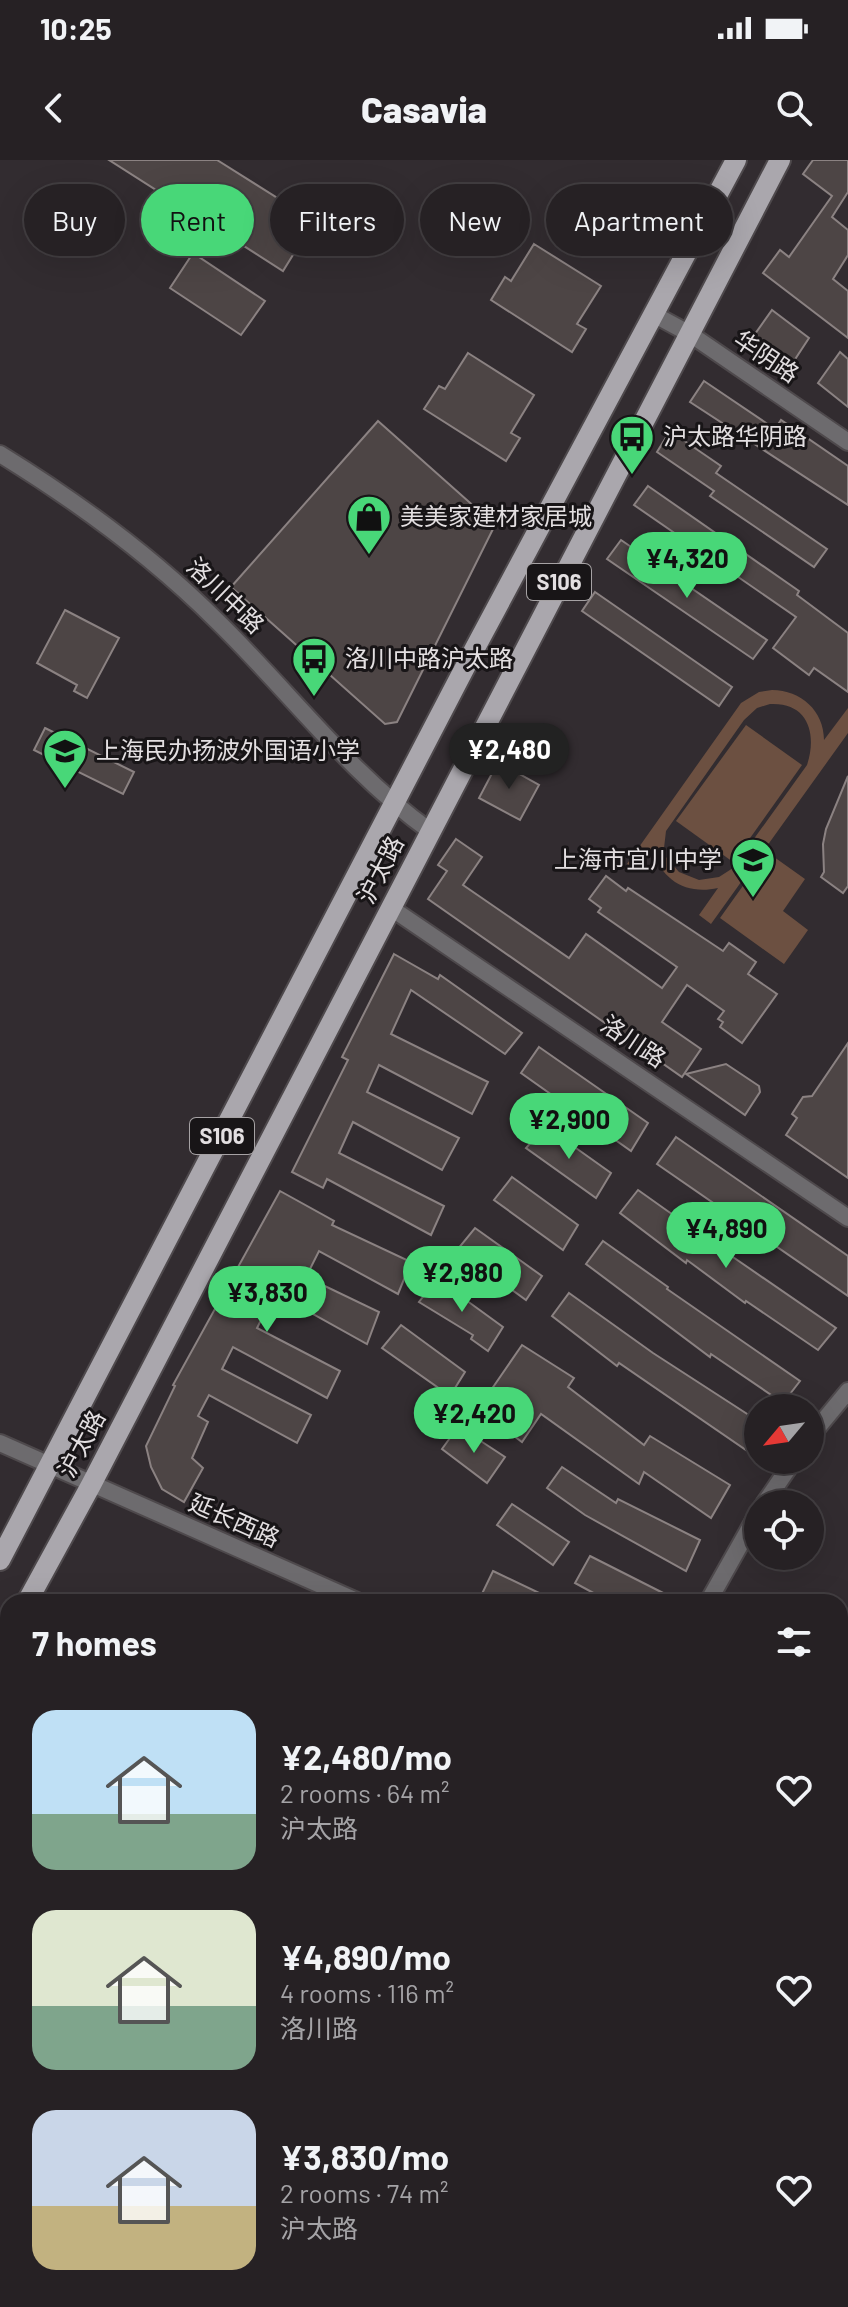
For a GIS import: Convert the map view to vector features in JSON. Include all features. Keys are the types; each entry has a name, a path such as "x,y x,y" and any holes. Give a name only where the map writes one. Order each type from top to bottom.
{"main road":[{"name":"沪太路","path":"0,1560 474,650 736,160"},
{"name":"沪太路","path":"31,1594 91,1485 780,160"}],"street":[{"name":"华阴路","path":"655,315 690,334 848,442"},
{"name":"洛川中路","path":"0,454 97,517 163,571 218,621 395,806 430,831"},
{"name":"洛川路","path":"391,908 848,1218"},
{"path":"824,1420 848,1391"},
{"name":"延长西路","path":"0,1443 341,1594"},
{"path":"712,1594 744,1538"}],"shaded area":[{"path":"783,691 801,698 820,720 824,740 848,708 848,733 711,924 699,915 718,888 696,889 677,883 663,870 653,850 638,871 627,864 741,703 759,692","holes":["770,704 794,708 807,722 811,743 807,765 733,868 719,877 699,880 679,872 666,857 666,831 744,720 757,708"]},
{"path":"746,725 802,765 733,862 676,821"},
{"path":"767,852 805,879 783,911 808,930 784,964 720,918"}],"building":[{"path":"109,160 217,160 270,193 270,256 292,256 283,271 254,252 254,184 147,184"},
{"path":"813,160 848,160 848,192 832,217 848,230 848,255 833,279 848,291 848,338 763,273 780,250 789,257 832,196 803,174"},
{"path":"534,244 546,252 546,256 553,256 601,286 577,324 586,329 572,352 491,300 505,277 511,281 527,256 530,256"},
{"path":"191,256 198,256 265,301 241,335 170,288"},
{"path":"772,310 809,338 788,370 750,341"},
{"path":"840,352 848,359 848,407 818,383"},
{"path":"468,353 534,395 511,433 520,438 506,461 424,409 439,386 445,389"},
{"path":"704,381 775,429 781,420 848,466 848,505 690,402"},
{"name":"美美家建材家居城","path":"378,421 495,525 397,722 385,724 231,587"},
{"path":"670,431 721,466 716,473 827,549 814,567 710,496 714,491 657,452"},
{"path":"648,486 799,591 797,595 848,633 848,692 814,668 809,675 773,648 796,617 634,505"},
{"path":"621,540 767,640 753,659 607,559"},
{"path":"595,592 732,687 719,706 582,611"},
{"path":"65,610 119,638 87,698 74,691 77,685 37,663"},
{"path":"45,728 134,772 123,794 34,750"},
{"path":"498,762 539,785 520,820 479,798"},
{"path":"848,776 848,886 843,893 821,877 824,872 826,829"},
{"path":"456,839 482,857 463,885 569,958 586,934 662,988 677,967 598,912 601,908 589,899 606,876 723,951 729,943 756,962 748,974 777,994 742,1043 720,1027 723,1022 718,1019 724,1011 687,985 662,1022 701,1049 682,1077 428,899 447,871 438,865"},
{"path":"394,954 438,979 440,975 522,1033 505,1054 411,990 391,1034 488,1082 472,1114 379,1065 367,1092 459,1138 442,1170 353,1122 339,1153 444,1206 431,1235 327,1179 323,1188 292,1172 348,1060 342,1057"},
{"path":"848,1043 848,1178 786,1135 797,1118 792,1114 803,1097 812,1096"},
{"path":"539,1047 648,1123 631,1151 521,1073"},
{"path":"726,1064 759,1086 760,1092 745,1115 686,1074"},
{"path":"545,1126 611,1173 596,1198 526,1148"},
{"path":"676,1137 848,1256 848,1296 657,1164"},
{"path":"512,1177 578,1225 563,1250 494,1200"},
{"path":"638,1190 836,1328 818,1350 745,1303 687,1260 686,1263 620,1213"},
{"path":"280,1191 334,1221 332,1225 411,1262 398,1294 319,1251 306,1277 379,1312 367,1344 293,1303 290,1309 271,1300 257,1328 340,1371 327,1398 233,1347 222,1369 311,1415 297,1443 209,1395 198,1416 208,1422 192,1458 203,1468 184,1502 162,1489 151,1467 146,1446 173,1385"},
{"path":"475,1228 542,1276 526,1300 457,1250"},
{"path":"603,1241 800,1381 790,1394 770,1394 711,1354 710,1357 586,1264"},
{"path":"437,1279 503,1327 488,1351 471,1339 473,1335 419,1302"},
{"path":"569,1293 653,1353 744,1412 744,1449 619,1363 617,1366 552,1316"},
{"path":"401,1325 465,1372 450,1396 382,1348"},
{"path":"522,1345 574,1378 568,1387 644,1445 650,1436 730,1485 711,1518 644,1472 639,1484 541,1414 522,1442 478,1409"},
{"path":"464,1430 505,1457 487,1483 442,1449 455,1431 461,1435"},
{"path":"562,1467 616,1503 618,1499 700,1540 686,1571 585,1515 547,1488"},
{"path":"512,1504 569,1542 553,1565 497,1525"},
{"path":"590,1556 665,1594 595,1594 575,1583"},
{"path":"493,1571 541,1594 482,1594"}],"place":[{"name":"沪太路华阴路","path":"632,476"},
{"name":"美美家建材家居城","path":"369,556"},
{"name":"洛川中路沪太路","path":"314,698"},
{"name":"上海民办扬波外国语小学","path":"65,790"},
{"name":"上海市宜川中学","path":"753,899"}]}
